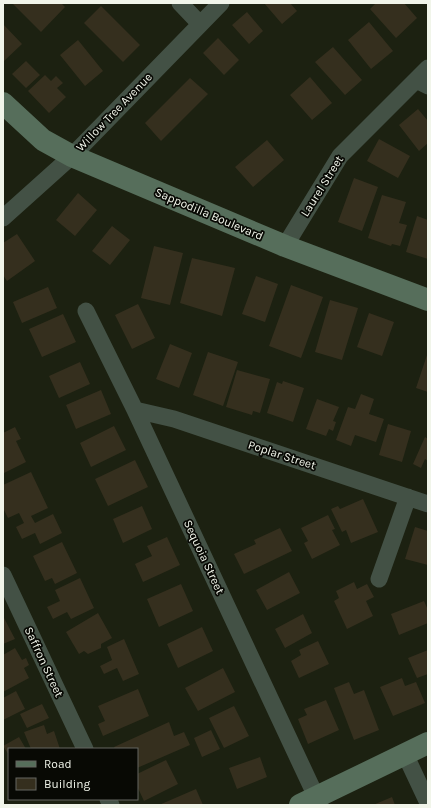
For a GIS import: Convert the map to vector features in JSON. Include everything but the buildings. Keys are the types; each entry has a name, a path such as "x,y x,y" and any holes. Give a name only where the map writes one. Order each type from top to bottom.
{"street":[{"path":"180,3 200,24"},
{"name":"Willow Tree Avenue","path":"3,218 72,156 221,3"},
{"name":"Laurel Street","path":"285,246 340,156 422,83 428,68"},
{"name":"Sappodilla Boulevard","path":"3,103 43,140 72,156 285,246 428,300"},
{"name":"Sequoia Street","path":"86,311 135,410 312,803"},
{"name":"Poplar Street","path":"135,410 174,419 428,504"},
{"path":"380,579 408,497"},
{"name":"Saffron Street","path":"3,576 84,748"},
{"path":"312,803 428,743"},
{"path":"405,754 428,804"}]}
